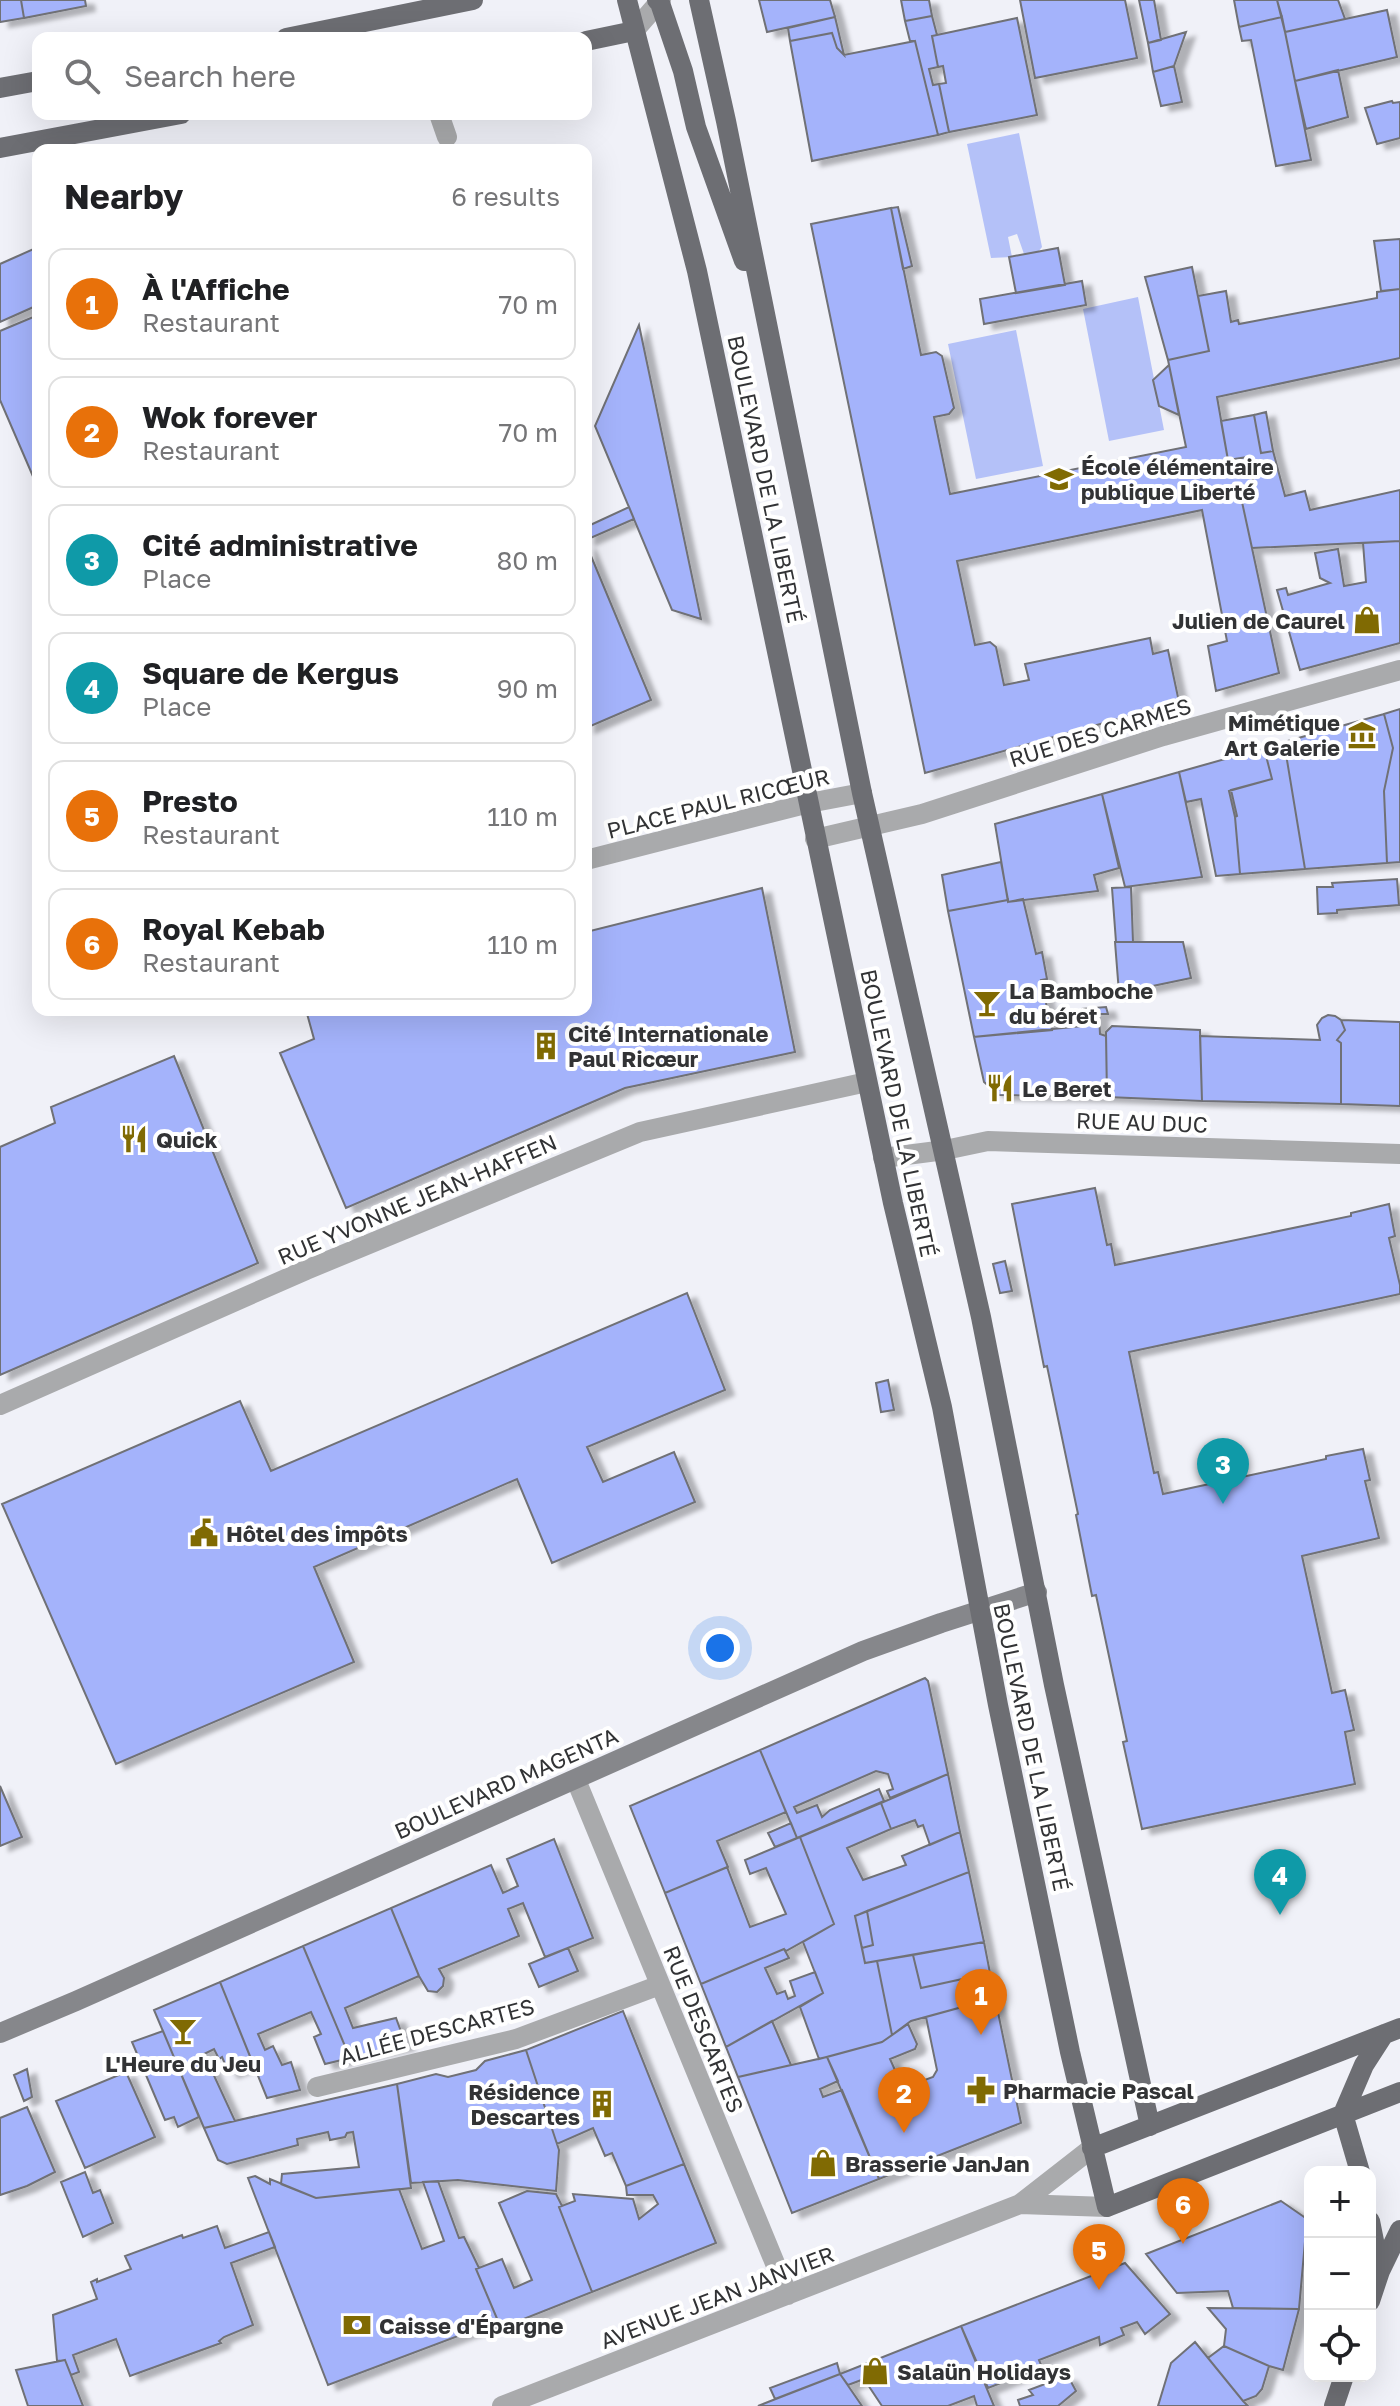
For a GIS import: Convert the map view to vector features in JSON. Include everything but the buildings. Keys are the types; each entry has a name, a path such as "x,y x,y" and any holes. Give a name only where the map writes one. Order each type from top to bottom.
{"main road":[{"path":"316,32 473,0"},
{"name":"BOULEVARD DE LA LIBERTÉ","path":"627,0 697,271 883,1158 942,1407 1070,2052 1107,2207"},
{"name":"BOULEVARD DE LA LIBERTÉ","path":"699,0 862,793 945,1150 1054,1685 1150,2126"},
{"path":"659,1 683,71 696,127 767,325"},
{"path":"592,40 634,31"},
{"path":"0,88 32,82"},
{"path":"0,148 149,120"},
{"name":"BOULEVARD MAGENTA","path":"0,2033 863,1651 1037,1592"},
{"path":"1358,2166 1343,2114 1364,2065 1392,2031"},
{"name":"AVENUE JEAN JANVIER","path":"1092,2148 1392,2031"},
{"name":"AVENUE JEAN JANVIER","path":"1107,2207 1400,2092"},
{"path":"1376,2283 1400,2230"},
{"path":"1373,2238 1380,2271"},
{"path":"1334,2406 1342,2382"}],"street":[{"path":"634,31 659,1"},
{"path":"441,120 447,137"},
{"name":"RUE DES CARMES","path":"815,839 922,814 1163,736 1400,670"},
{"name":"PLACE PAUL RICŒUR","path":"592,858 809,803 862,793"},
{"name":"RUE YVONNE JEAN-HAFFEN","path":"0,1405 306,1270 640,1132 867,1082"},
{"name":"RUE AU DUC","path":"883,1158 988,1141 1400,1154"},
{"name":"RUE DESCARTES","path":"576,1780 788,2295"},
{"name":"ALLÉE DESCARTES","path":"317,2087 516,2039 660,1985"},
{"name":"AVENUE JEAN JANVIER","path":"502,2406 1020,2204 1092,2148"},
{"name":"AVENUE JEAN JANVIER","path":"1020,2204 1107,2207"}],"shaded area":[{"path":"1019,133 1042,247 1038,252 1024,254 1017,234 1008,237 1012,257 991,258 967,144"},
{"path":"1138,297 1164,430 1109,441 1083,309"},
{"path":"1016,330 1043,466 976,479 948,344"}],"place":[{"name":"École élémentaire publique Liberté","path":"1059,479"},
{"name":"Julien de Caurel","path":"1367,620"},
{"name":"Mimétique Art Galerie","path":"1362,735"},
{"name":"La Bamboche du béret","path":"987,1003"},
{"name":"Cité Internationale Paul Ricœur","path":"546,1046"},
{"name":"Le Beret","path":"1000,1088"},
{"name":"Quick","path":"134,1139"},
{"name":"Cité administrative","path":"1223,1504"},
{"name":"Hôtel des impôts","path":"204,1533"},
{"name":"Square de Kergus","path":"1280,1915"},
{"name":"L'Heure du Jeu","path":"183,2031"},
{"name":"À l'Affiche","path":"981,2035"},
{"name":"Pharmacie Pascal","path":"981,2090"},
{"name":"Résidence Descartes","path":"602,2104"},
{"name":"Wok forever","path":"904,2133"},
{"name":"Brasserie JanJan","path":"823,2163"},
{"name":"Royal Kebab","path":"1183,2244"},
{"name":"Presto","path":"1099,2290"},
{"name":"Caisse d'Épargne","path":"357,2325"},
{"name":"Salaün Holidays","path":"875,2371"}]}
